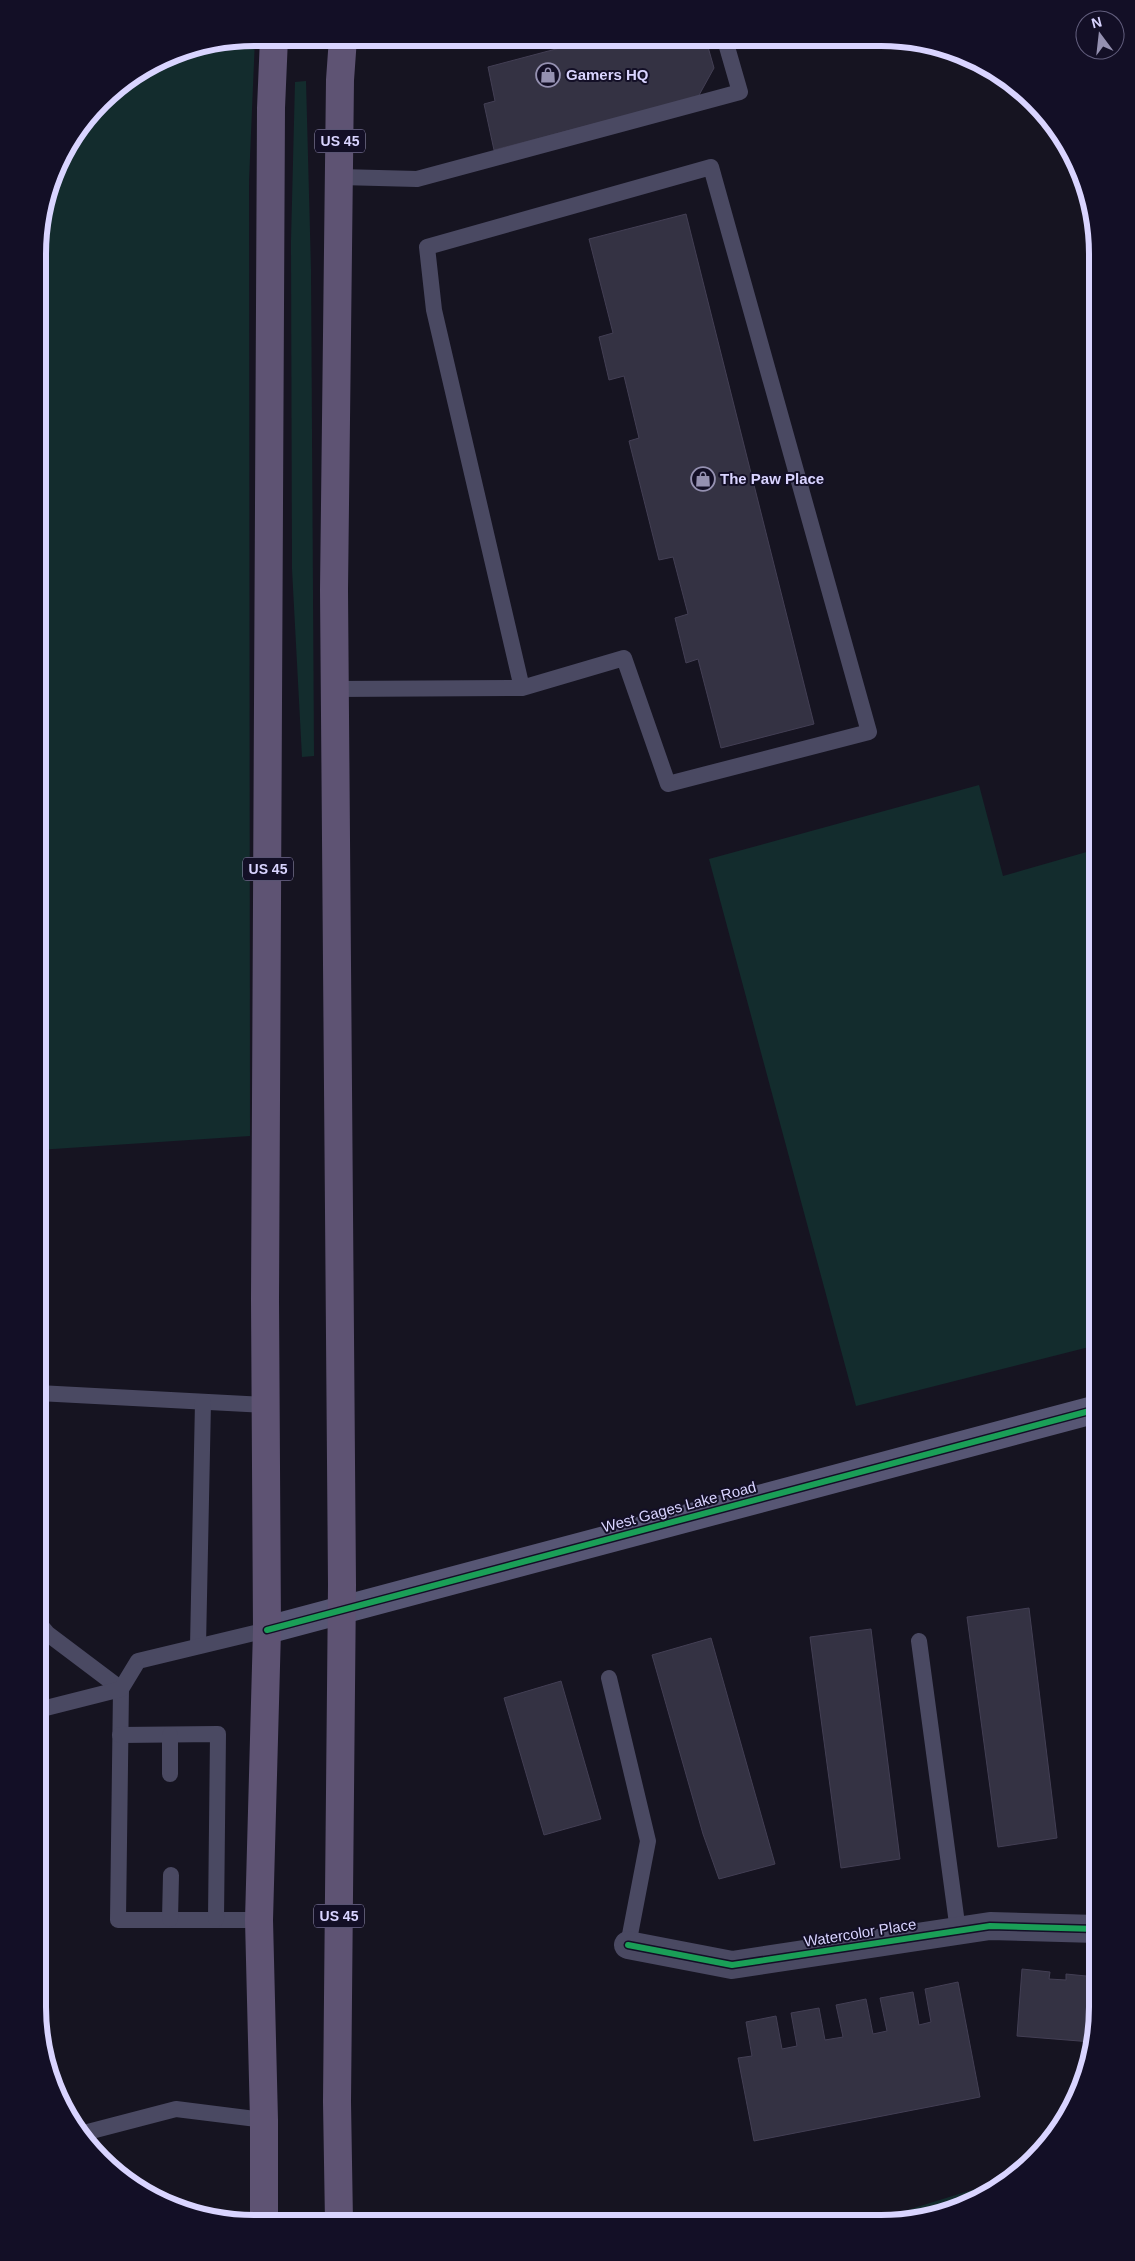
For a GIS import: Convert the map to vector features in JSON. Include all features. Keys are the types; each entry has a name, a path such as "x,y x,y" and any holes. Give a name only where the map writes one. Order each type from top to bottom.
{"main road":[{"name":"US 45","path":"264,2215 264,2120 259,1920 267,1630 266,1405 271,118 274,46"},
{"name":"US 45","path":"339,2215 337,2102 341,1611 335,689 343,46"}],"street":[{"name":"West Gages Lake Road","path":"267,1630 1089,1412"},
{"name":"Watercolor Place","path":"628,1944 732,1966 990,1926 1089,1929"}],"lane":[{"path":"340,177 417,179 740,92 727,46"},
{"path":"335,689 522,688 624,658 668,784 869,732 711,167 428,247 434,310 522,688"},
{"path":"46,1393 266,1405"},
{"path":"198,1646 203,1402"},
{"path":"259,1920 118,1920 120,1689 138,1661 267,1630"},
{"path":"46,1632 120,1689"},
{"path":"919,1641 958,1931"},
{"name":"Watercolor Place","path":"609,1678 648,1841 628,1944"},
{"path":"46,1708 120,1689"},
{"path":"120,1735 218,1734 216,1919"},
{"path":"170,1735 170,1774"},
{"path":"170,1919 171,1875"},
{"path":"88,2132 176,2109 264,2120"}],"green space":[{"path":"255,46 249,181 250,1136 46,1149 46,255 50,214 62,175 81,139 107,107 139,81 175,62 214,50"},
{"path":"306,81 311,270 314,756 302,757 292,569 291,241 295,82"},
{"path":"979,785 1003,876 1089,851 1089,1347 856,1406 709,859"},
{"path":"987,2185 947,2204 921,2211 900,2214"}],"building":[{"path":"567,46 708,46 714,68 698,97 494,150 484,104 495,101 488,67"},
{"path":"686,214 814,724 721,748 698,659 686,663 675,618 688,614 673,557 659,560 629,441 639,438 624,376 609,380 599,337 613,333 589,239"},
{"path":"1029,1608 1057,1838 998,1847 967,1617"},
{"path":"871,1629 900,1859 841,1868 810,1637"},
{"path":"711,1638 775,1864 719,1879 703,1834 652,1655"},
{"path":"561,1681 601,1819 544,1835 504,1698"},
{"path":"1022,1969 1050,1972 1049,1979 1066,1980 1066,1974 1089,1976 1086,2042 1017,2036"},
{"path":"958,1982 980,2097 754,2141 738,2058 752,2056 746,2022 776,2016 782,2049 797,2046 791,2013 819,2008 825,2040 843,2037 836,2005 866,1999 873,2034 887,2031 880,1998 913,1992 919,2025 931,2022 925,1989"}],"cycle path":[{"path":"267,1630 1089,1411"},
{"path":"628,1945 732,1965 990,1926 1089,1929"}],"place":[{"name":"Gamers HQ","path":"548,75"},
{"name":"The Paw Place","path":"703,479"}]}
